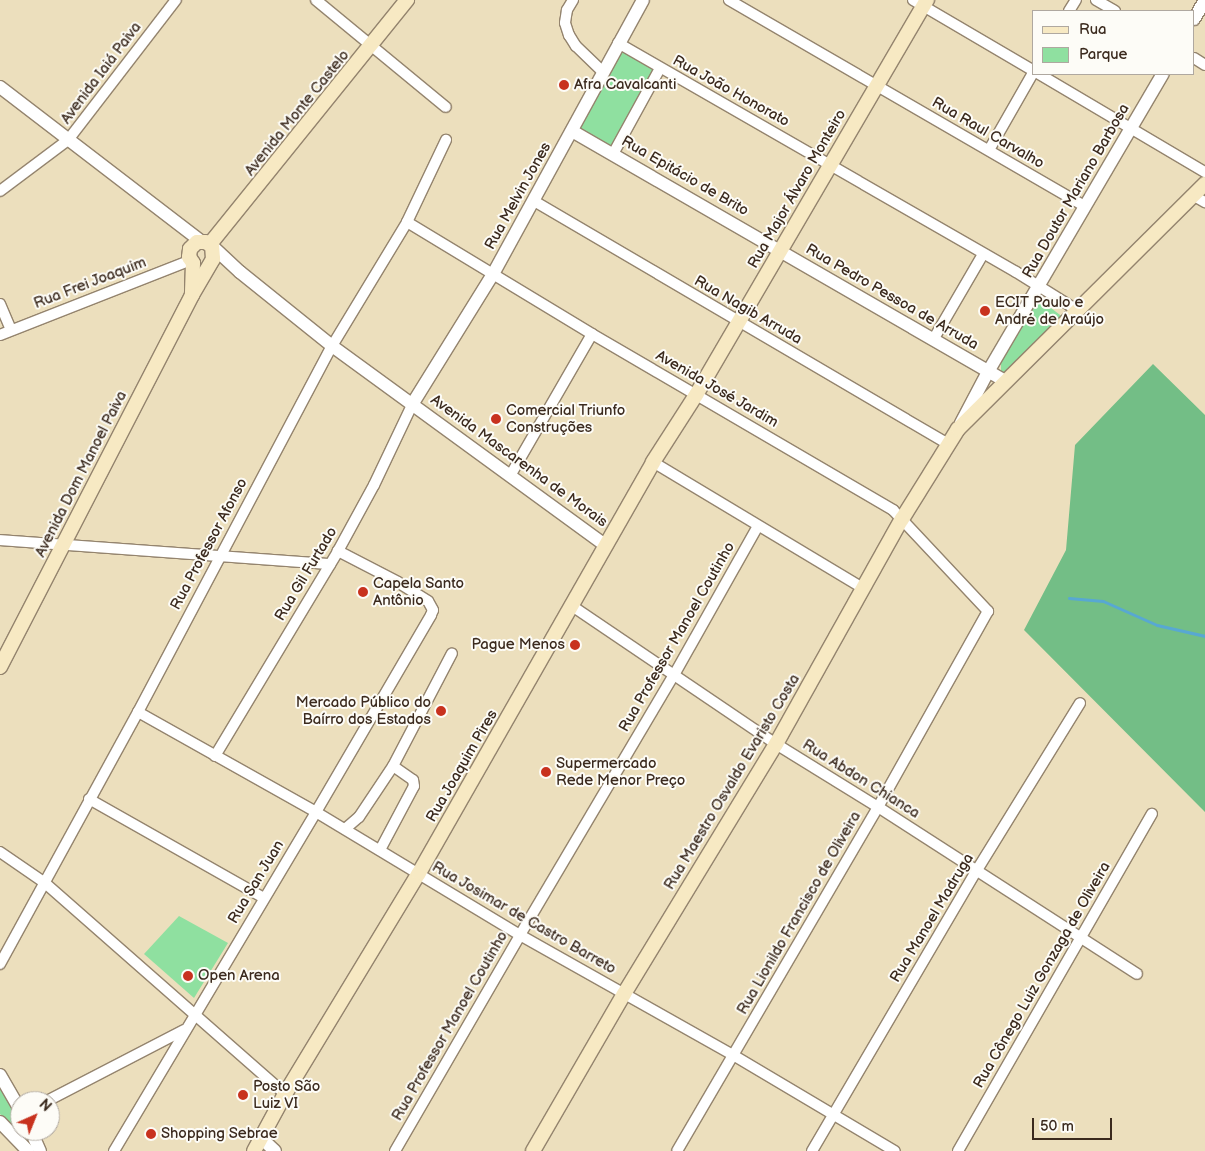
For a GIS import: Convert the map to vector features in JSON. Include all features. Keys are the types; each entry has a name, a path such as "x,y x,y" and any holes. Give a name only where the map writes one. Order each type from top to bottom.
{"main road":[{"name":"Avenida Monte Castelo","path":"199,251 373,45 407,0"},
{"name":"Rua Major Álvaro Monteiro","path":"696,395 877,86 921,2"},
{"name":"Rua Maestro Osvaldo Evaristo Costa","path":"533,1151 624,994 776,744 902,519 958,429 1077,310 1199,199 1205,184"},
{"path":"192,295 199,251 214,254 209,263"},
{"name":"Avenida Dom Manoel Paiva","path":"0,667 209,263"},
{"name":"Rua Joaquim Pires","path":"254,1151 284,1094 418,873 653,462 696,395"}],"street":[{"name":"Avenida Iaiá Paiva","path":"0,191 68,140 176,0"},
{"path":"316,0 446,107"},
{"path":"573,0 567,10 565,23 568,35 587,58 603,72"},
{"name":"Rua Melvin Jones","path":"413,404 493,274 643,0"},
{"name":"Rua Raul Carvalho","path":"729,0 1085,206"},
{"path":"1096,0 1113,10"},
{"path":"1195,18 1205,0"},
{"path":"921,2 1032,70"},
{"name":"Rua João Honorato","path":"618,43 1040,286 1077,310"},
{"path":"613,154 660,68"},
{"path":"989,150 1032,75"},
{"path":"1041,75 1205,172"},
{"name":"Rua Doutor Mariano Barbosa","path":"958,429 989,370 1162,75"},
{"name":"Avenida Mascarenha de Morais","path":"0,87 173,221 199,251 240,272 332,346 605,545"},
{"name":"Rua Epitácio de Brito","path":"572,131 780,251"},
{"name":"Rua Professor Afonso","path":"0,964 138,712 332,346 407,222 446,140"},
{"name":"Rua Nagib Arruda","path":"534,201 949,444"},
{"name":"Avenida José Jardim","path":"407,222 592,334 859,489 902,519 988,611"},
{"name":"Rua Frei Joaquim","path":"0,335 199,251"},
{"name":"Rua Pedro Pessoa de Arruda","path":"780,251 933,340 989,370 1005,381"},
{"path":"933,340 983,254"},
{"path":"209,263 240,272"},
{"path":"0,304 11,330"},
{"path":"510,476 592,334"},
{"name":"Rua Gil Furtado","path":"215,756 338,551 374,485 413,404"},
{"path":"653,462 863,588"},
{"name":"Rua Professor Manoel Coutinho","path":"396,1151 520,935 674,675 758,526"},
{"path":"0,540 330,564"},
{"name":"Rua San Juan","path":"114,1151 316,812 433,610 428,601 398,582 338,551"},
{"name":"Rua Abdon Chianca","path":"572,606 776,744 977,870 1137,974"},
{"name":"Rua Lionildo Francisco de Oliveira","path":"677,1151 878,807 988,611"},
{"path":"344,829 359,817 393,766 452,653"},
{"name":"Rua Manoel Madruga","path":"812,1151 977,870 1080,703"},
{"name":"Rua Josimar de Castro Barreto","path":"138,712 316,812 520,935 733,1055 895,1151"},
{"path":"380,850 414,786 413,780 393,766"},
{"path":"89,799 264,898"},
{"name":"Rua Cônego Luiz Gonzaga de Oliveira","path":"958,1151 1152,814"},
{"path":"0,852 45,883 196,1014 284,1094"},
{"path":"60,1094 185,1029"},
{"path":"0,1075 10,1092"},
{"path":"0,1122 28,1151"},
{"path":"261,1138 275,1151"}],"green space":[{"path":"618,43 660,68 613,154 574,129"},
{"path":"1038,298 1064,318 1008,375 1001,372 1001,362"},
{"path":"1153,364 1205,415 1205,812 1024,630 1066,550 1075,445"},
{"name":"Open Arena","path":"179,916 228,943 194,998 144,954"},
{"path":"0,1088 10,1106 10,1124 0,1114"}],"waterway":[{"path":"1069,598 1103,601 1157,625 1205,636"}],"place":[{"name":"Afra Cavalcanti","path":"564,85"},
{"name":"ECIT Paulo e André de Araújo","path":"985,311"},
{"name":"Comercial Triunfo Construções","path":"496,419"},
{"name":"Capela Santo Antônio","path":"363,592"},
{"name":"Pague Menos","path":"575,645"},
{"name":"Mercado Público do Baírro dos Estados","path":"441,711"},
{"name":"Supermercado Rede Menor Preço","path":"546,772"},
{"name":"Open Arena","path":"188,976"},
{"name":"Posto São Luiz VI","path":"243,1095"},
{"name":"Shopping Sebrae","path":"151,1134"}]}
